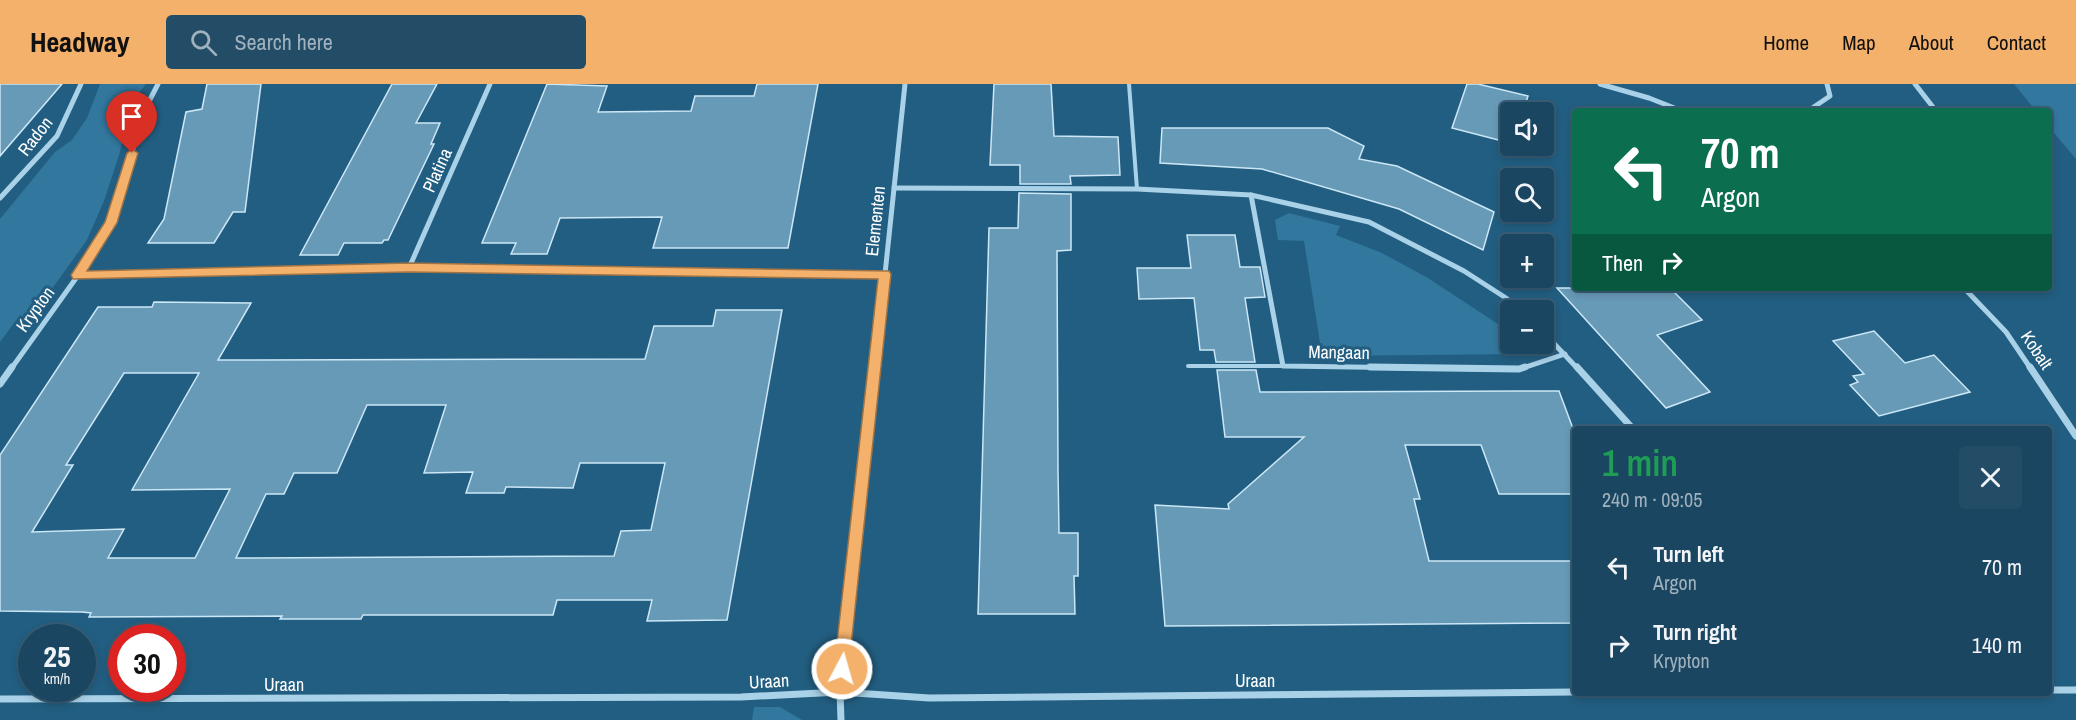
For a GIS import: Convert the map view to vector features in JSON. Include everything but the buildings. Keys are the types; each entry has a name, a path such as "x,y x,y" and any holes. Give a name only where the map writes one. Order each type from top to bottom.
{"street":[{"name":"Radon","path":"0,198 57,136 81,84"},
{"name":"Krypton","path":"0,384 111,223 144,111 158,84"},
{"name":"Platina","path":"409,268 490,84"},
{"name":"Elementen","path":"841,720 840,692 905,84"},
{"path":"1600,84 1674,108"},
{"path":"1812,108 1830,96 1827,84"},
{"path":"1915,84 1934,108"},
{"path":"894,188 1137,189 1251,195 1369,222 1464,271 1508,300"},
{"name":"Mangaan","path":"1251,195 1283,366 1519,369 1565,354"},
{"path":"77,275 409,268 884,274"},
{"name":"Kobalt","path":"1967,291 2006,332 2076,436"},
{"path":"1554,343 1630,426"},
{"path":"2052,690 2076,690"},
{"name":"Uraan","path":"0,699 741,697 840,692 928,698 1572,692"}],"lane":[{"path":"1129,84 1137,189"},
{"path":"1188,366 1283,366"}],"shaded area":[{"path":"100,84 146,84 130,104 120,152 104,201 87,240 31,318 17,319 0,342 0,219 55,152 72,140 87,118"},
{"path":"2014,84 2076,84 2076,159 2052,131 2052,108 2034,108"},
{"path":"1289,213 1340,226 1336,235 1382,253 1428,278 1500,325 1500,354 1535,354 1322,356 1304,241 1278,240 1275,220"},
{"path":"754,707 780,707 802,720 752,720"}],"route":[{"path":"132,153 111,223 89,260 77,275 409,268 884,274 842,669"}]}
